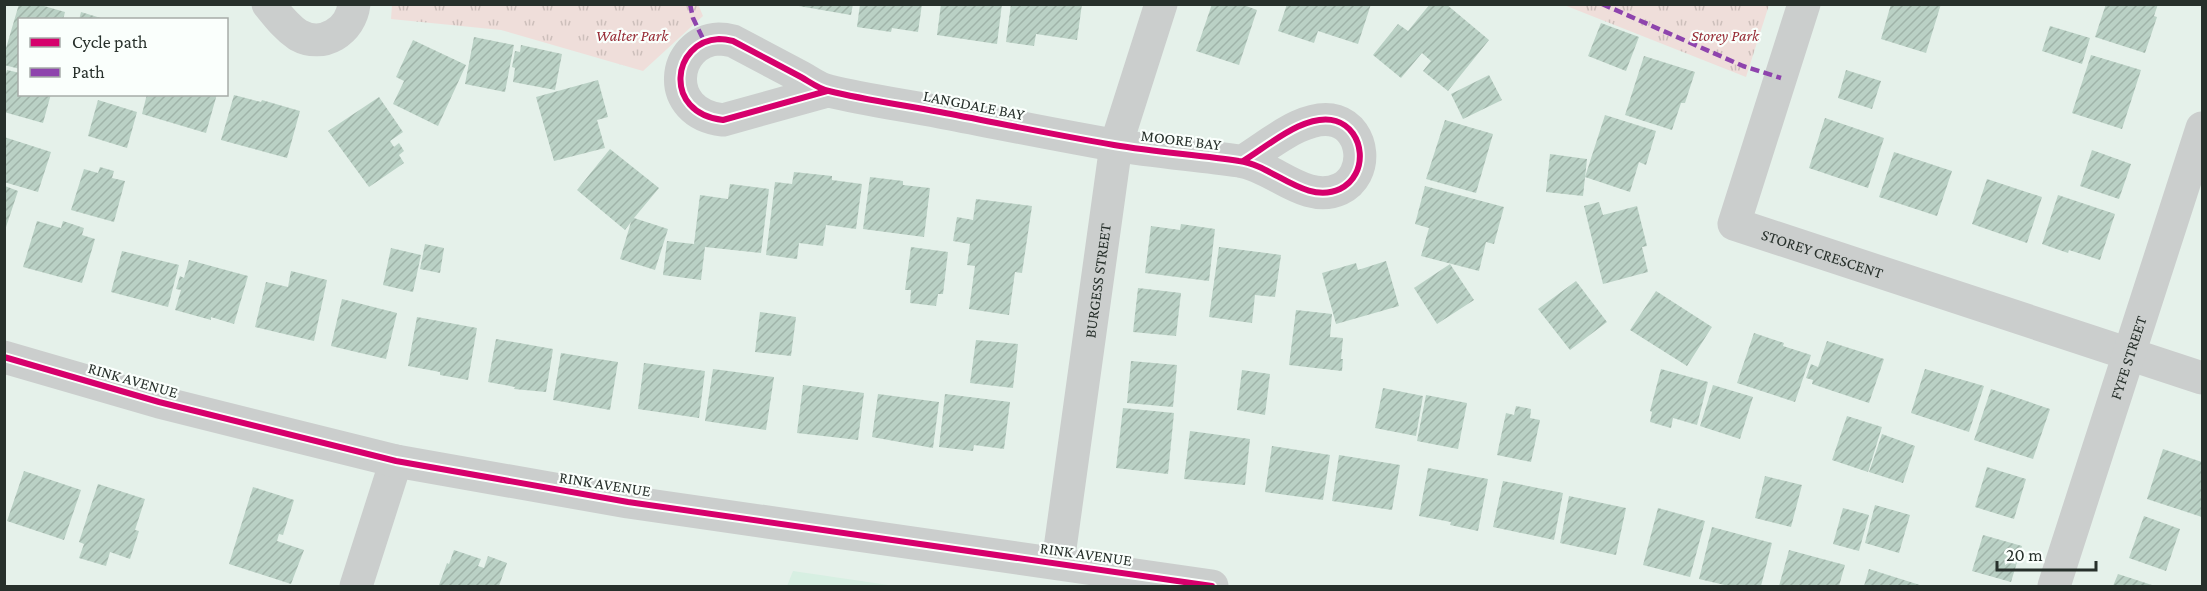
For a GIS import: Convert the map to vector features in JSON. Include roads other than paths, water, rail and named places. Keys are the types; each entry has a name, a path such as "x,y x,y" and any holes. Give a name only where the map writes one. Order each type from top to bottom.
{"street":[{"path":"268,4 300,36 313,39 326,39 338,34 353,14 354,4"},
{"name":"BURGESS STREET","path":"1058,563 1116,145 1161,4"},
{"name":"STOREY CRESCENT","path":"1804,4 1734,224 2128,356"},
{"name":"LANGDALE BAY","path":"826,91 1116,145"},
{"name":"FYFE STREET","path":"2054,586 2202,128"},
{"name":"MOORE BAY","path":"1116,145 1243,161"},
{"path":"2128,356 2202,378"},
{"name":"RINK AVENUE","path":"4,357 159,402 396,461 628,502 1212,586"},
{"path":"356,586 396,461"}],"park label":[{"name":"Walter Park","path":"632,35"},
{"name":"Storey Park","path":"1725,35"}]}
